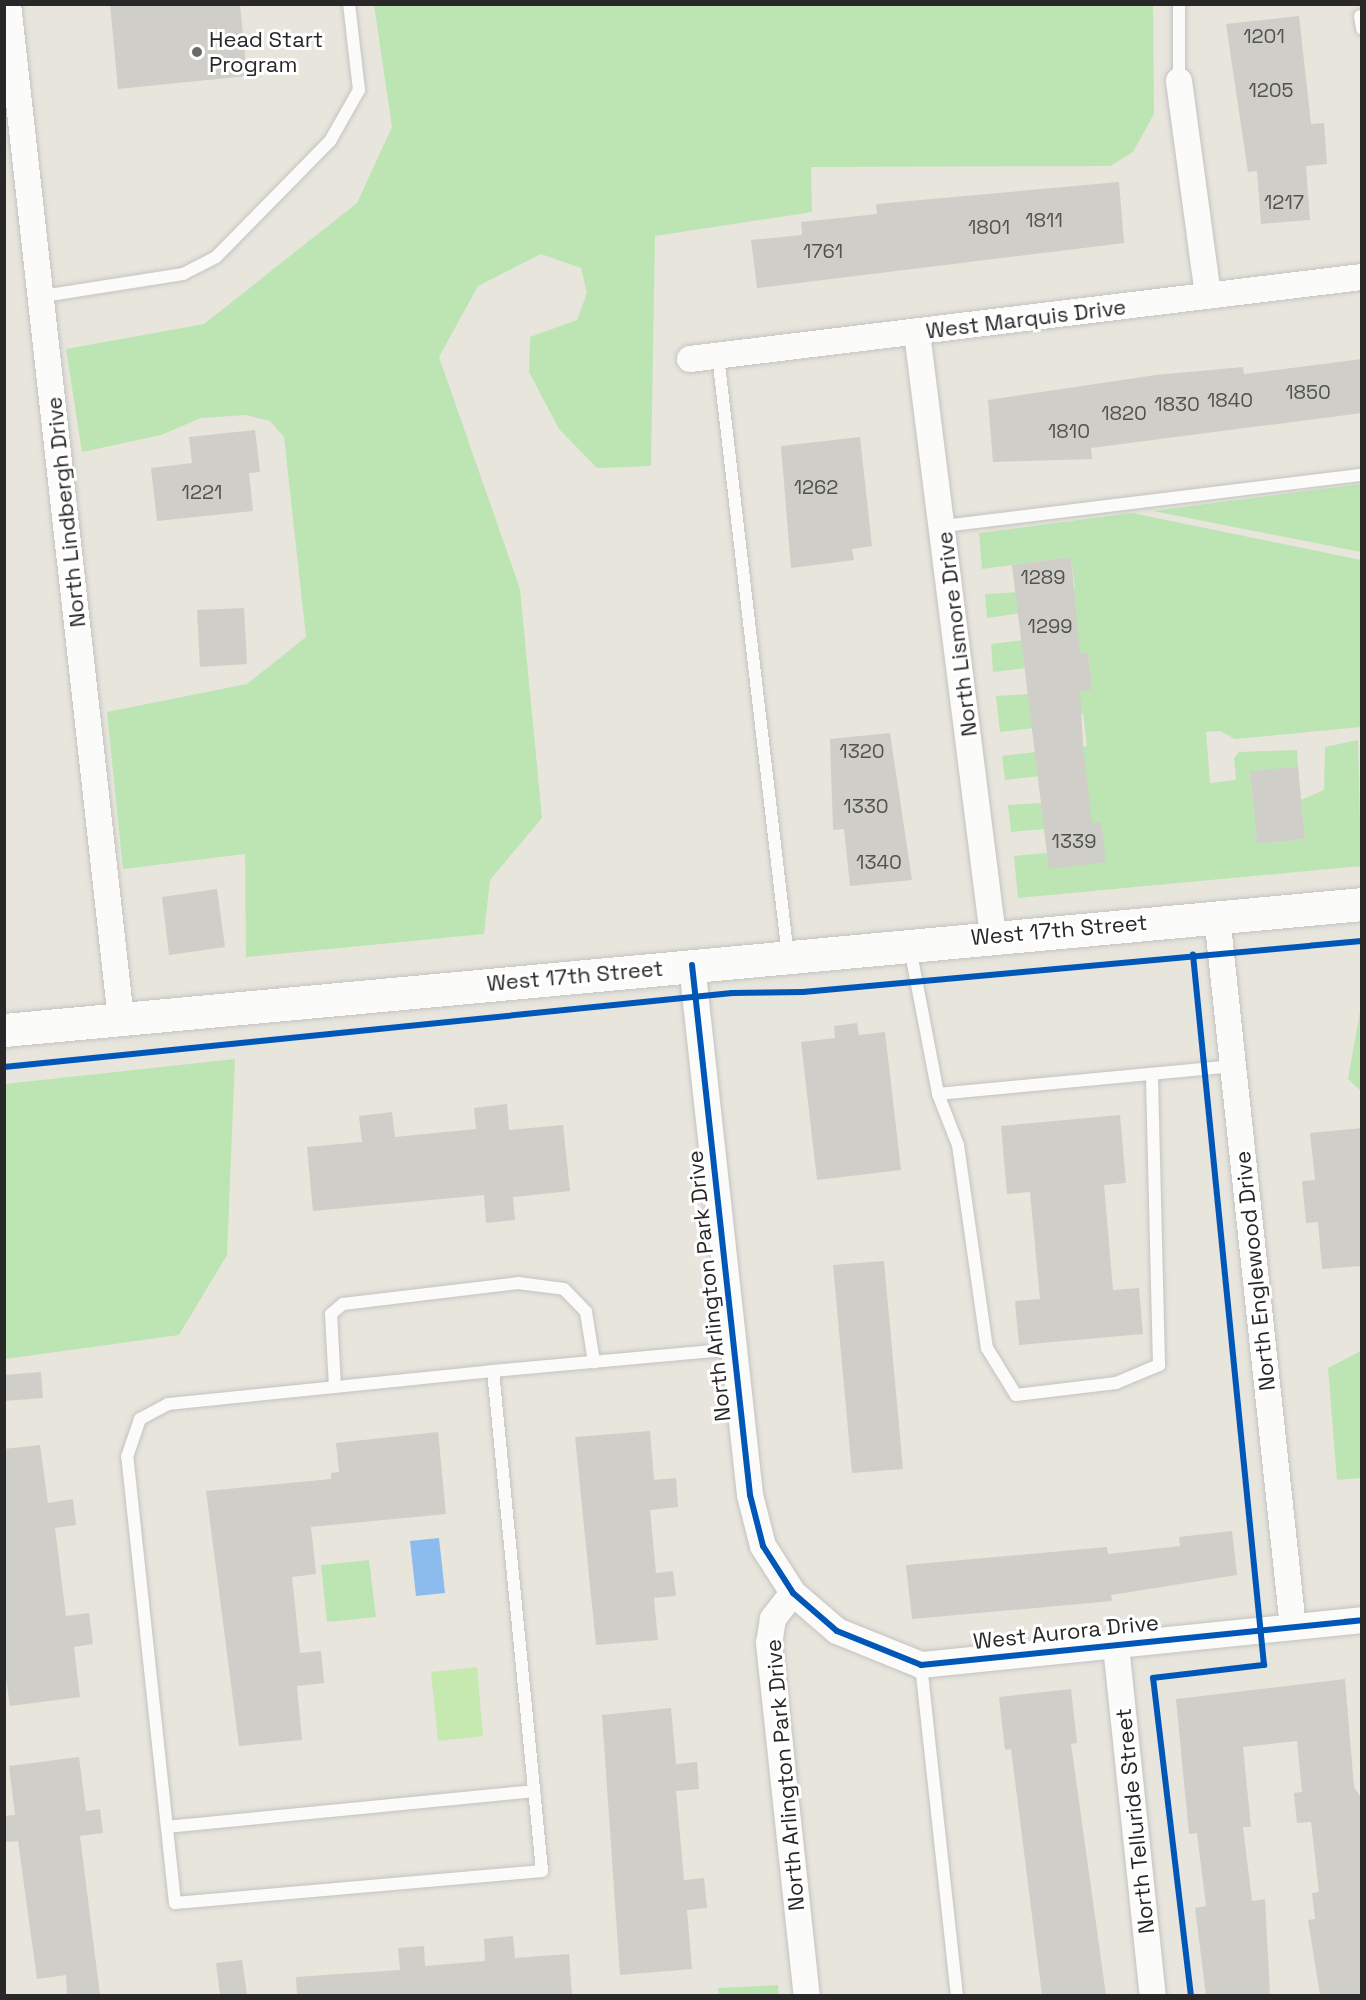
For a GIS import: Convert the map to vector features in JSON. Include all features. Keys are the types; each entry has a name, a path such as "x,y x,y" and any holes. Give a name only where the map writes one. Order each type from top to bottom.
{"main road":[{"name":"West 17th Street","path":"4,1030 993,936 1362,904"}],"street":[{"name":"North Lindbergh Drive","path":"8,4 43,296 121,1020"},
{"path":"1179,81 1208,296"},
{"name":"West Marquis Drive","path":"690,359 1362,277"},
{"name":"North Lismore Drive","path":"917,333 944,526 993,936"},
{"name":"North Englewood Drive","path":"1217,916 1293,1628"},
{"name":"North Arlington Park Drive","path":"692,965 754,1522 763,1546 794,1593 773,1619 769,1643 807,1995"},
{"name":"West Aurora Drive","path":"794,1593 837,1631 921,1665 1362,1620"},
{"name":"North Telluride Street","path":"1116,1646 1153,1995"}],"lane":[{"path":"43,296 183,274 216,257 330,141 359,90 348,4"},
{"path":"1179,4 1179,81"},
{"path":"1360,16 1362,29"},
{"path":"718,356 788,956"},
{"path":"944,526 1362,475"},
{"path":"909,944 938,1094 958,1146 987,1348 1016,1395 1116,1383 1159,1365 1152,1074"},
{"path":"938,1094 1234,1066"},
{"path":"335,1387 332,1314 343,1304 518,1283 564,1289 586,1312 594,1362"},
{"path":"493,1371 542,1871 175,1903 127,1457 140,1419 168,1404 493,1371 735,1349"},
{"path":"921,1665 957,1995"},
{"path":"167,1827 534,1791"}],"green space":[{"path":"374,5 1153,5 1154,114 1133,152 1110,166 811,167 812,212 655,236 651,466 597,468 559,429 529,372 530,337 577,320 587,293 581,268 541,254 478,286 439,357 520,589 542,818 490,880 484,934 246,957 245,854 123,869 107,712 247,684 306,637 284,437 270,421 246,415 201,418 161,435 82,452 66,349 204,324 357,203 392,127"},
{"path":"1361,484 1361,552 1153,511"},
{"path":"1132,513 1361,560 1361,727 1235,739 1220,731 1206,732 1210,783 1236,780 1234,758 1239,752 1297,750 1298,767 1250,772 1257,844 1305,839 1301,800 1324,790 1325,747 1358,740 1361,866 1018,898 1014,856 1047,853 1044,829 1011,832 1008,805 1042,803 1086,771 1005,780 1002,756 1087,746 1083,713 1033,720 1034,728 1000,732 996,696 1092,690 1088,653 1026,659 1027,668 993,672 991,644 1024,640 1021,613 987,618 985,594 1075,589 1071,557 982,569 979,533"},
{"path":"1361,1006 1362,1091 1348,1079"},
{"path":"235,1059 227,1255 179,1335 5,1359 5,1084"},
{"path":"1361,1351 1361,1478 1337,1480 1328,1368"},
{"path":"369,1560 376,1617 327,1622 321,1565"},
{"path":"477,1667 483,1736 438,1741 431,1672"},
{"path":"778,1985 779,1995 719,1995 718,1988"}],"water":[{"path":"439,1538 445,1593 416,1596 410,1541"}],"building":[{"path":"110,4 240,4 247,76 118,89"},
{"path":"1299,16 1311,124 1324,123 1327,164 1306,166 1310,220 1261,224 1257,171 1248,172 1226,24"},
{"path":"1119,182 1124,243 757,288 751,240 802,235 801,222 877,214 876,204"},
{"path":"1362,359 1362,413 1091,448 1092,459 993,462 988,400 1156,375 1243,367 1244,374"},
{"path":"255,430 260,472 249,473 253,511 157,521 151,468 192,463 189,437"},
{"path":"860,437 872,546 852,549 854,560 791,568 781,446"},
{"path":"1071,557 1080,653 1088,653 1092,690 1080,691 1083,746 1092,823 1101,822 1106,862 1049,869 1012,565"},
{"path":"244,608 247,664 200,667 197,610"},
{"path":"890,733 912,880 850,886 844,829 833,830 830,739"},
{"path":"1298,767 1305,839 1257,844 1250,771"},
{"path":"217,889 225,947 169,955 162,897"},
{"path":"857,1023 859,1035 885,1032 901,1170 817,1180 801,1042 835,1038 834,1026"},
{"path":"507,1104 509,1130 563,1125 570,1191 513,1197 515,1220 486,1223 484,1195 313,1211 307,1147 362,1142 359,1116 392,1112 395,1137 476,1129 474,1108"},
{"path":"1120,1115 1126,1183 1104,1185 1113,1290 1139,1288 1143,1334 1019,1345 1015,1301 1040,1299 1030,1192 1007,1194 1001,1126"},
{"path":"1362,1128 1362,1266 1322,1269 1318,1222 1306,1223 1302,1181 1315,1180 1310,1133"},
{"path":"884,1261 903,1469 852,1473 833,1265"},
{"path":"41,1372 43,1398 4,1401 4,1375"},
{"path":"650,1431 654,1480 676,1478 678,1507 650,1510 656,1573 673,1571 676,1596 654,1598 658,1640 596,1645 575,1437"},
{"path":"438,1432 446,1514 311,1527 316,1574 292,1577 300,1653 321,1651 324,1683 297,1686 302,1740 239,1746 206,1491 331,1479 331,1473 339,1472 336,1443"},
{"path":"40,1445 48,1503 73,1499 76,1525 55,1528 66,1616 89,1613 93,1644 74,1647 80,1697 10,1706 4,1665 4,1449"},
{"path":"1232,1531 1237,1575 1111,1595 1112,1601 912,1619 906,1565 1107,1547 1108,1554 1180,1546 1179,1537"},
{"path":"1345,1679 1354,1787 1362,1799 1362,1995 1320,1995 1308,1920 1315,1919 1312,1893 1319,1892 1311,1822 1297,1823 1294,1793 1302,1792 1297,1741 1243,1747 1251,1827 1243,1827 1252,1901 1265,1899 1270,1995 1206,1995 1195,1908 1206,1906 1197,1833 1189,1834 1176,1699"},
{"path":"1071,1689 1077,1743 1071,1744 1106,1995 1042,1995 1011,1749 1005,1750 999,1697"},
{"path":"671,1708 676,1764 697,1762 699,1789 676,1791 684,1880 704,1878 707,1908 687,1910 692,1969 620,1975 602,1715"},
{"path":"79,1757 86,1811 100,1809 103,1833 80,1836 100,1995 67,1995 66,1975 37,1979 18,1841 4,1842 4,1816 15,1815 9,1766"},
{"path":"513,1936 515,1958 569,1954 572,1995 297,1995 296,1977 400,1970 398,1948 424,1946 425,1966 485,1961 484,1939"},
{"path":"242,1960 247,1995 220,1995 216,1963"}],"cycle path":[{"path":"4,1067 732,993 803,992 1362,941"},
{"path":"1191,1996 1153,1678 1264,1665 1193,955"},
{"path":"692,965 750,1495 763,1546 793,1593 837,1631 921,1665 1362,1620"}],"place":[{"name":"Head Start Program","path":"197,52"}]}
